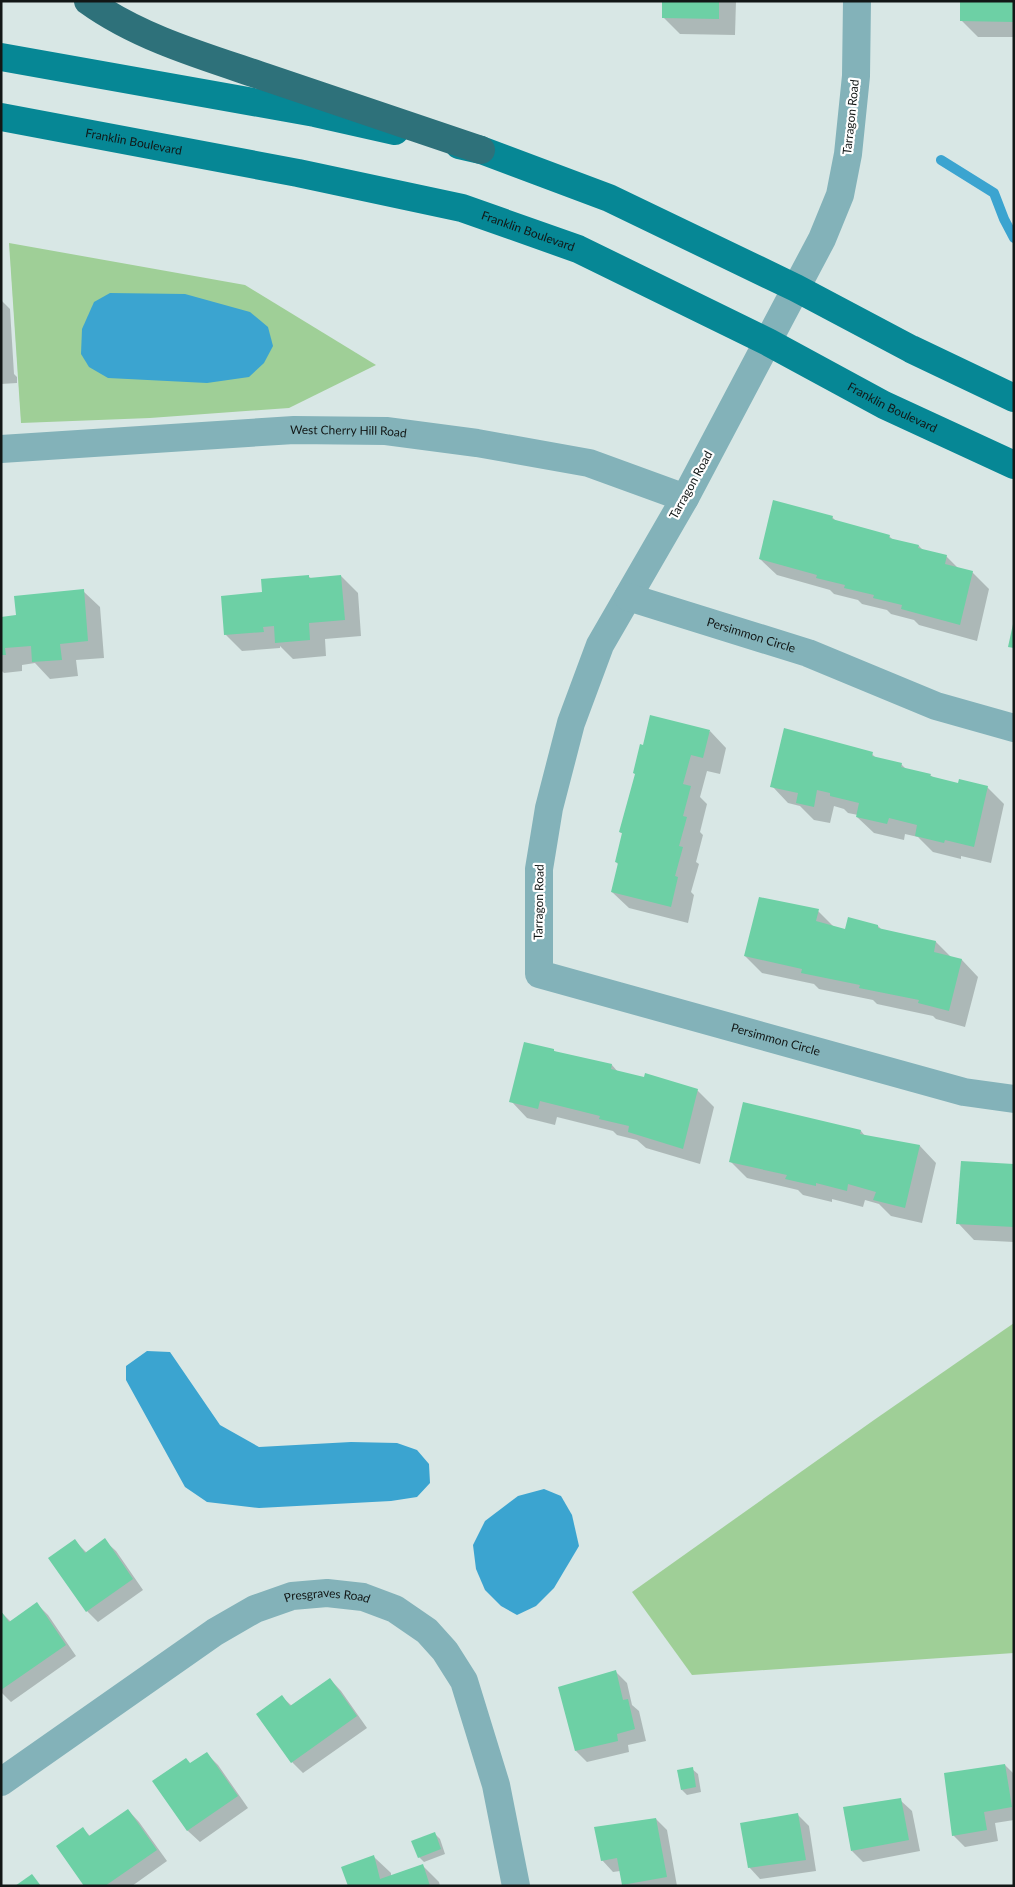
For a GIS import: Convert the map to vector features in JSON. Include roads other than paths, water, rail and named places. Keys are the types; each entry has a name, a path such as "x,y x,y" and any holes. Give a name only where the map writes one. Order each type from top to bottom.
{"highway":[{"path":"88,1 144,33 208,57 481,150"}],"main road":[{"path":"1,57 314,113 481,150 609,198 796,288 911,349 1014,398"},
{"name":"Franklin Boulevard","path":"1,118 298,173 462,208 578,249 768,342 884,405 1014,465"}],"street":[{"name":"Tarragon Road","path":"538,974 539,869 549,808 574,714 600,645 685,498 822,239 840,195 848,154 855,86 858,1"},
{"name":"West Cherry Hill Road","path":"1,449 294,430 386,431 477,443 589,462 685,498"},
{"name":"Persimmon Circle","path":"628,597 808,653 936,706 1014,728"},
{"name":"Persimmon Circle","path":"538,974 964,1092 1014,1099"},
{"name":"Presgraves Road","path":"1,1782 215,1632 254,1609 292,1596 327,1593 363,1596 394,1609 426,1631 445,1651 464,1681 496,1786 516,1886"}],"water":[{"path":"110,293 185,294 250,312 268,327 273,346 264,363 249,377 207,383 108,378 89,367 81,354 82,329 94,302"},
{"path":"147,1351 170,1352 220,1425 259,1447 351,1442 397,1443 417,1450 429,1464 430,1483 417,1497 391,1501 259,1508 207,1502 185,1487 126,1380 126,1366"},
{"path":"544,1489 561,1496 572,1515 579,1546 554,1588 536,1606 517,1615 501,1606 485,1590 476,1569 473,1545 485,1521 518,1496"}],"waterway":[{"path":"941,160 994,193 1014,238"}]}
